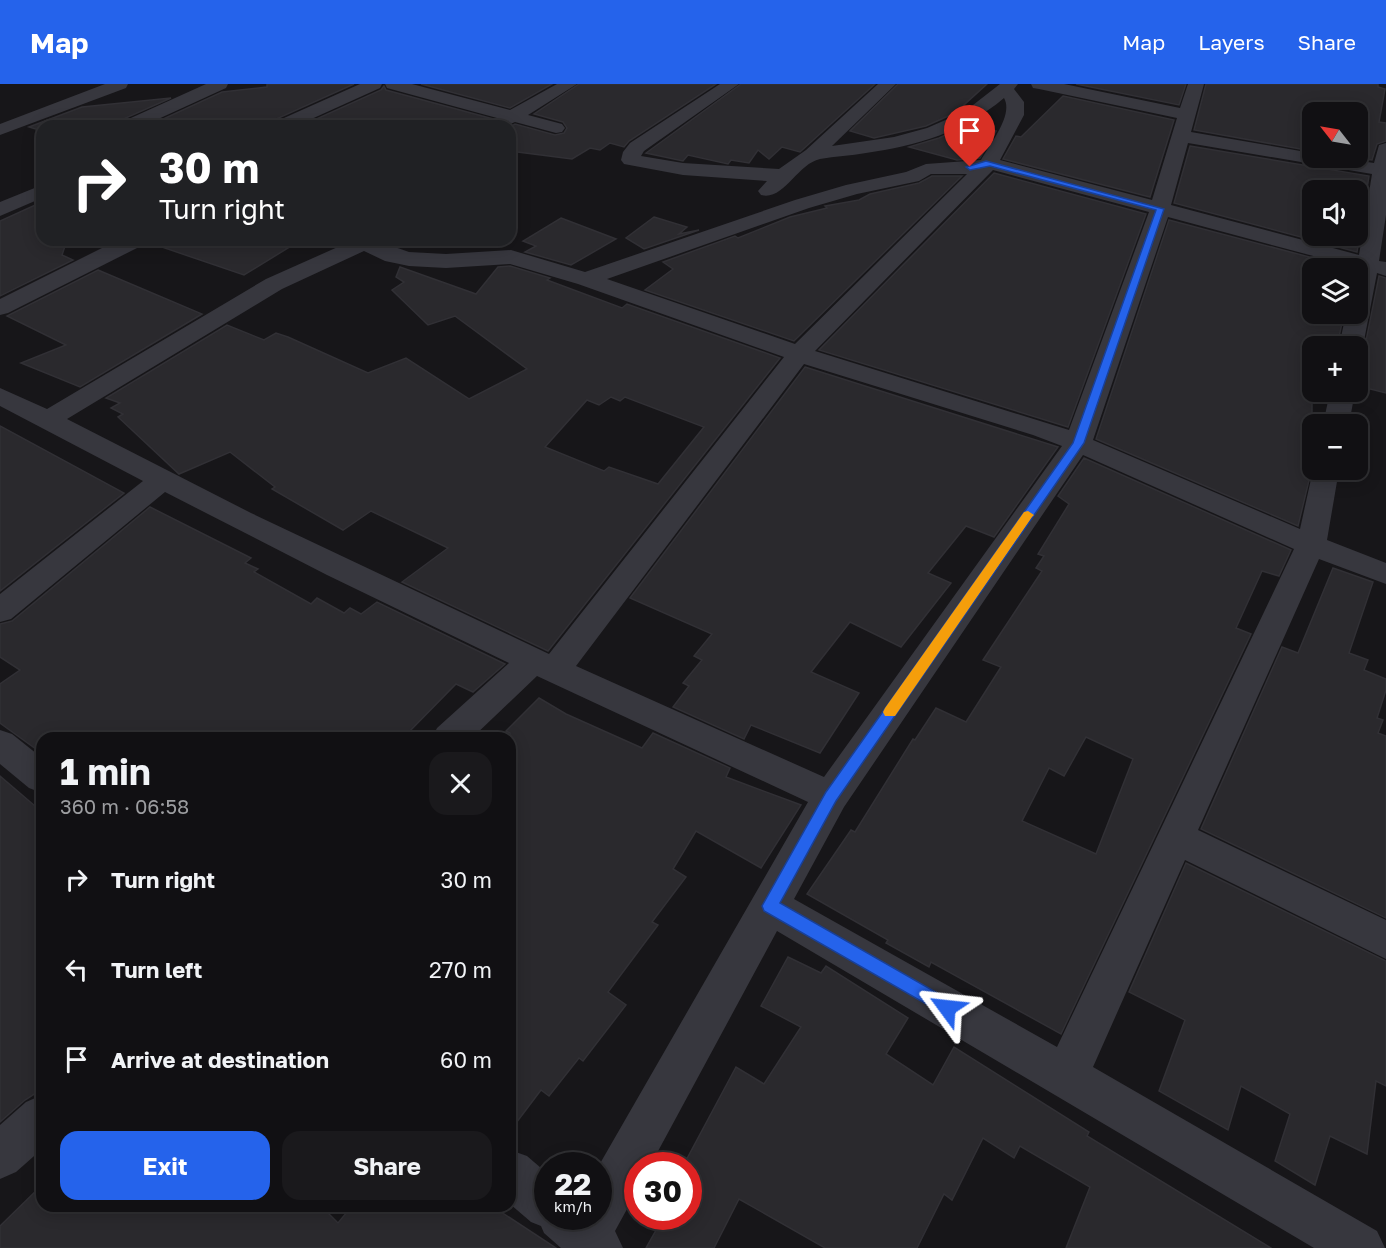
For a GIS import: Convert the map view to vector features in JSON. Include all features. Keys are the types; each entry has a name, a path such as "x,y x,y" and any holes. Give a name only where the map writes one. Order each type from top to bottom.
{"street":[{"path":"0,130 120,84"},
{"path":"141,120 220,84"},
{"path":"294,120 374,84"},
{"path":"393,84 556,128"},
{"path":"507,120 569,84"},
{"path":"731,84 637,147 632,152 631,160 682,170 714,170 762,176 784,175"},
{"path":"731,229 784,175 813,154 888,84"},
{"path":"1039,84 1187,115"},
{"path":"612,1184 831,796 1078,443 1160,209 1196,84"},
{"path":"457,732 543,666 799,354 988,164 1015,115 1015,102 1008,86 969,116 937,130 868,149 813,154"},
{"path":"43,114 58,120"},
{"path":"1182,136 1384,170"},
{"path":"1354,336 1377,267 1386,147"},
{"path":"586,279 826,197 912,177 920,170 954,169 988,164 1377,267"},
{"path":"0,210 36,194"},
{"path":"0,308 123,246"},
{"path":"48,419 291,274 352,246"},
{"path":"370,246 393,256 410,259 446,261 511,257 586,279 799,354 1022,423 1078,443 1311,545 1386,574"},
{"path":"0,396 48,419 161,481 543,666 831,796"},
{"path":"1066,1076 1311,545 1324,480"},
{"path":"0,611 161,481"},
{"path":"0,744 36,773"},
{"path":"1176,837 1386,940"},
{"path":"770,906 1360,1248"},
{"path":"0,1156 36,1123"},
{"path":"516,1178 534,1193"}],"building":[{"path":"267,84 354,84 274,120 161,120 222,92 267,87"},
{"path":"421,84 552,84 510,108"},
{"path":"579,84 716,84 629,141 624,147 610,143 600,150 590,148 572,159 516,152 516,124 555,135 564,133 567,128 563,122 534,114"},
{"path":"741,84 875,84 800,152 782,147 769,159 758,150 749,163 731,160 728,164 688,155 683,161 646,153"},
{"path":"898,84 987,84 955,113 926,126 874,138 850,131"},
{"path":"1076,84 1186,84 1179,105"},
{"path":"1206,84 1378,84 1378,87 1385,89 1379,122 1386,123 1386,141 1377,144 1372,160 1368,160 1368,102 1302,102 1302,149 1194,130"},
{"path":"384,86 386,90 493,120 314,120 381,90"},
{"path":"1063,96 1174,120 1150,197 1003,159 1016,136 1021,137"},
{"path":"171,98 121,120 48,120 82,107"},
{"path":"968,125 996,131 980,158 957,160 909,147 939,138"},
{"path":"1190,146 1302,165 1302,168 1321,168 1369,176 1368,182 1368,180 1302,180 1302,237 1174,203"},
{"path":"994,173 1146,214 1068,427 819,350"},
{"path":"932,176 962,176 794,341 645,290 673,269 663,262 735,236 738,238 790,217 827,208 825,206 859,200 870,194 919,183"},
{"path":"36,205 36,246 65,246 62,255 73,260 0,296 0,221"},
{"path":"654,217 687,227 679,234 699,230 644,249 626,238"},
{"path":"561,218 616,239 571,265 525,252 536,246 523,241"},
{"path":"1169,220 1313,258 1302,258 1302,324 1342,324 1339,336 1302,336 1302,402 1312,402 1312,414 1302,414 1302,480 1309,480 1298,526 1096,439"},
{"path":"159,246 291,246 244,275"},
{"path":"1335,246 1358,246 1357,252"},
{"path":"510,266 550,278 547,280 622,308 627,304 780,358 548,651 402,582 448,548 371,511 343,530 272,489 275,487 230,452 179,474 118,417 123,414 111,408 120,403 106,398 227,325 264,340 276,333 288,337 368,373 406,358 469,399 527,369 455,316 428,325 392,290 404,282 396,277 400,267 476,294 498,267","holes":["611,397 620,401 625,397 704,427 658,484 609,467 604,471 545,447 587,400 599,405"]},
{"path":"98,270 202,314 80,387 21,363 66,345 7,316"},
{"path":"1379,276 1386,278 1386,393 1368,388 1367,336"},
{"path":"805,367 1058,447 994,537 966,526 928,573 951,583 901,647 850,622 811,672 859,693 820,753 751,725 744,739 673,707 689,686 683,683 702,660 694,656 712,634 630,598"},
{"path":"0,426 124,493 0,591"},
{"path":"1084,458 1291,550 1279,576 1262,571 1236,628 1251,634 1061,1034 931,962 929,967 886,943 888,940 807,894 851,830 855,832 913,739 915,740 936,708 966,722 1001,667 983,660 1042,571 1036,568 1044,556 1038,554 1069,504 1058,496","holes":["1086,737 1133,759 1096,854 1022,821 1049,768 1064,776"]},
{"path":"150,507 251,558 245,563 258,569 254,572 311,604 317,598 344,613 350,608 361,614 377,602 505,664 473,692 456,684 409,732 36,732 36,749 0,723 0,684 20,670 0,657 0,624 12,621"},
{"path":"1333,568 1373,582 1349,653 1368,660 1364,670 1386,679 1386,690 1377,718 1383,720 1378,733 1386,736 1386,918 1201,829 1282,647 1298,653"},
{"path":"539,698 566,714 642,748 653,733 730,768 726,777 801,805 761,868 696,831 673,869 686,877 652,922 658,925 608,992 626,1005 583,1061 579,1058 549,1096 541,1090 516,1123 516,732 506,731"},
{"path":"0,776 36,807 36,1093 0,1122"},
{"path":"1186,863 1386,961 1386,1086 1376,1081 1367,1154 1330,1136 1315,1185 1275,1161 1290,1114 1241,1086 1228,1130 1159,1091 1185,1020 1129,992"},
{"path":"788,957 821,973 826,966 908,1018 886,1054 933,1085 954,1047 1089,1132 1087,1136 1271,1248 1066,1248 1090,1187 1020,1146 1014,1158 983,1138 952,1200 944,1194 917,1248 825,1248 739,1199 714,1248 646,1248 656,1230 702,1230 702,1152 690,1152 736,1067 764,1084 801,1027 761,1006"},
{"path":"36,1191 36,1212 327,1212 338,1223 347,1212 501,1212 556,1248 0,1248 0,1226"}],"slow traffic":[{"path":"890,712 1028,515"}],"route":[{"path":"947,1008 770,906 831,796 1078,443 1095,401 1160,209 989,163 970,167"}]}
